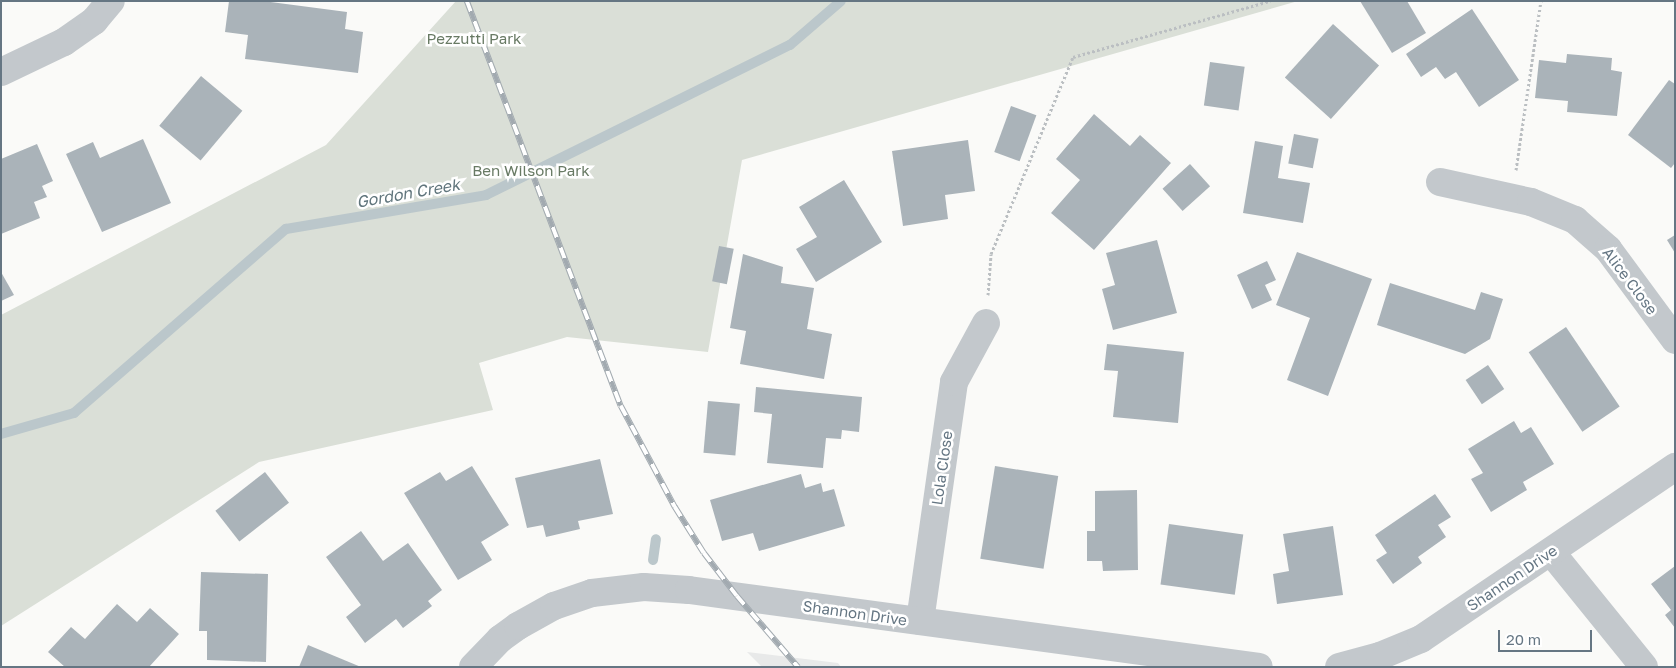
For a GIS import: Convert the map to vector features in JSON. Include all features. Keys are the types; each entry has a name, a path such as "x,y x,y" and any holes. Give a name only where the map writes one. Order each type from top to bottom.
{"street":[{"path":"1,72 64,42 94,21 111,1"},
{"name":"Alice Close","path":"1440,182 1530,202 1575,220 1608,249 1675,340"},
{"name":"Lola Close","path":"920,622 954,382 986,323"},
{"name":"Shannon Drive","path":"1339,667 1380,656 1421,639 1675,467"},
{"path":"1551,552 1644,667"},
{"name":"Shannon Drive","path":"473,667 500,638 537,614 592,593 626,588 690,590 1259,667"}],"path":[{"path":"986,323 991,254 1073,57 1270,1"},
{"path":"1512,197 1541,1"}],"shaded area":[{"path":"747,652 838,663 841,667 762,667"}],"green space":[{"name":"Ben Wilson Park","path":"456,1 1298,1 742,160 708,352 567,337 479,363 493,410 259,462 1,626 1,315 326,145"}],"building":[{"path":"229,1 263,1 347,12 345,29 363,32 358,73 245,59 248,35 225,32"},
{"path":"1360,1 1407,1 1426,33 1392,53"},
{"path":"1472,9 1519,80 1479,107 1456,72 1445,79 1436,67 1421,77 1406,54"},
{"path":"1333,24 1379,65 1331,119 1285,78"},
{"path":"1567,54 1612,58 1611,70 1622,72 1617,116 1567,112 1568,101 1535,98 1539,60 1566,63"},
{"path":"1210,62 1245,67 1239,110 1204,106"},
{"path":"201,76 242,111 201,161 159,126"},
{"path":"1669,80 1675,84 1675,163 1671,168 1628,135"},
{"path":"1011,106 1036,115 1020,161 994,152"},
{"path":"1094,114 1130,146 1140,135 1171,163 1094,250 1051,213 1080,180 1056,159"},
{"path":"1294,134 1319,139 1313,168 1288,163"},
{"path":"143,139 171,203 102,232 66,154 93,142 100,158"},
{"path":"968,140 975,191 945,195 948,219 903,226 892,151"},
{"path":"1255,141 1283,146 1278,178 1310,183 1303,223 1243,213"},
{"path":"37,144 53,181 42,186 47,197 34,202 40,218 1,234 1,159"},
{"path":"1190,164 1210,186 1183,211 1163,189"},
{"path":"844,180 882,242 816,282 796,249 817,237 799,207"},
{"path":"1675,235 1675,253 1667,240"},
{"path":"1157,240 1177,313 1113,330 1102,289 1115,285 1106,253"},
{"path":"719,246 734,249 727,284 712,281"},
{"path":"1297,252 1372,279 1328,396 1287,380 1310,318 1276,305"},
{"path":"743,254 783,267 781,283 814,288 807,329 832,334 824,379 740,364 746,331 730,328"},
{"path":"1267,261 1276,280 1265,285 1272,300 1252,309 1237,275"},
{"path":"1,272 14,295 1,301"},
{"path":"1390,283 1475,310 1481,292 1503,299 1490,339 1465,354 1377,325"},
{"path":"1566,327 1620,407 1582,432 1529,352"},
{"path":"1107,344 1184,352 1178,423 1113,417 1118,371 1104,370"},
{"path":"1488,365 1504,389 1482,404 1466,380"},
{"path":"756,387 862,397 859,432 842,430 841,439 826,438 823,468 767,463 772,414 754,412"},
{"path":"708,401 740,404 735,456 703,453"},
{"path":"1514,421 1521,433 1531,427 1554,464 1523,482 1527,490 1491,512 1471,479 1483,473 1468,449"},
{"path":"600,459 613,514 578,521 580,529 546,537 543,525 527,528 515,478"},
{"path":"472,466 509,525 481,542 492,560 458,580 404,493 440,472 446,481"},
{"path":"995,466 1058,476 1044,569 980,559"},
{"path":"265,472 289,503 239,542 215,511"},
{"path":"801,474 805,488 821,483 823,492 834,489 845,526 759,551 753,533 722,541 710,500"},
{"path":"1137,490 1138,570 1103,571 1102,561 1087,561 1087,531 1095,531 1095,491"},
{"path":"1435,494 1451,517 1438,525 1446,537 1418,557 1422,563 1393,584 1376,560 1387,553 1375,535"},
{"path":"1169,524 1243,534 1235,595 1161,584"},
{"path":"1333,526 1343,595 1277,604 1273,574 1289,571 1283,534"},
{"path":"361,531 383,561 408,543 442,590 428,601 432,606 403,628 396,619 365,643 346,617 361,605 326,557"},
{"path":"1675,566 1675,628 1665,615 1671,610 1651,584"},
{"path":"201,572 268,574 266,662 207,660 207,631 199,631"},
{"path":"117,604 137,622 150,608 179,634 149,667 65,667 48,652 71,627 85,639"},
{"path":"308,645 361,667 299,667"}],"waterway":[{"name":"Gordon Creek","path":"1,434 74,413 286,229 486,195 790,45 841,1"},
{"path":"653,560 656,539"}],"railway":[{"path":"467,1 621,406 675,507 704,553 737,596 798,667"}],"park label":[{"name":"Pezzutti Park","path":"474,39"}]}
